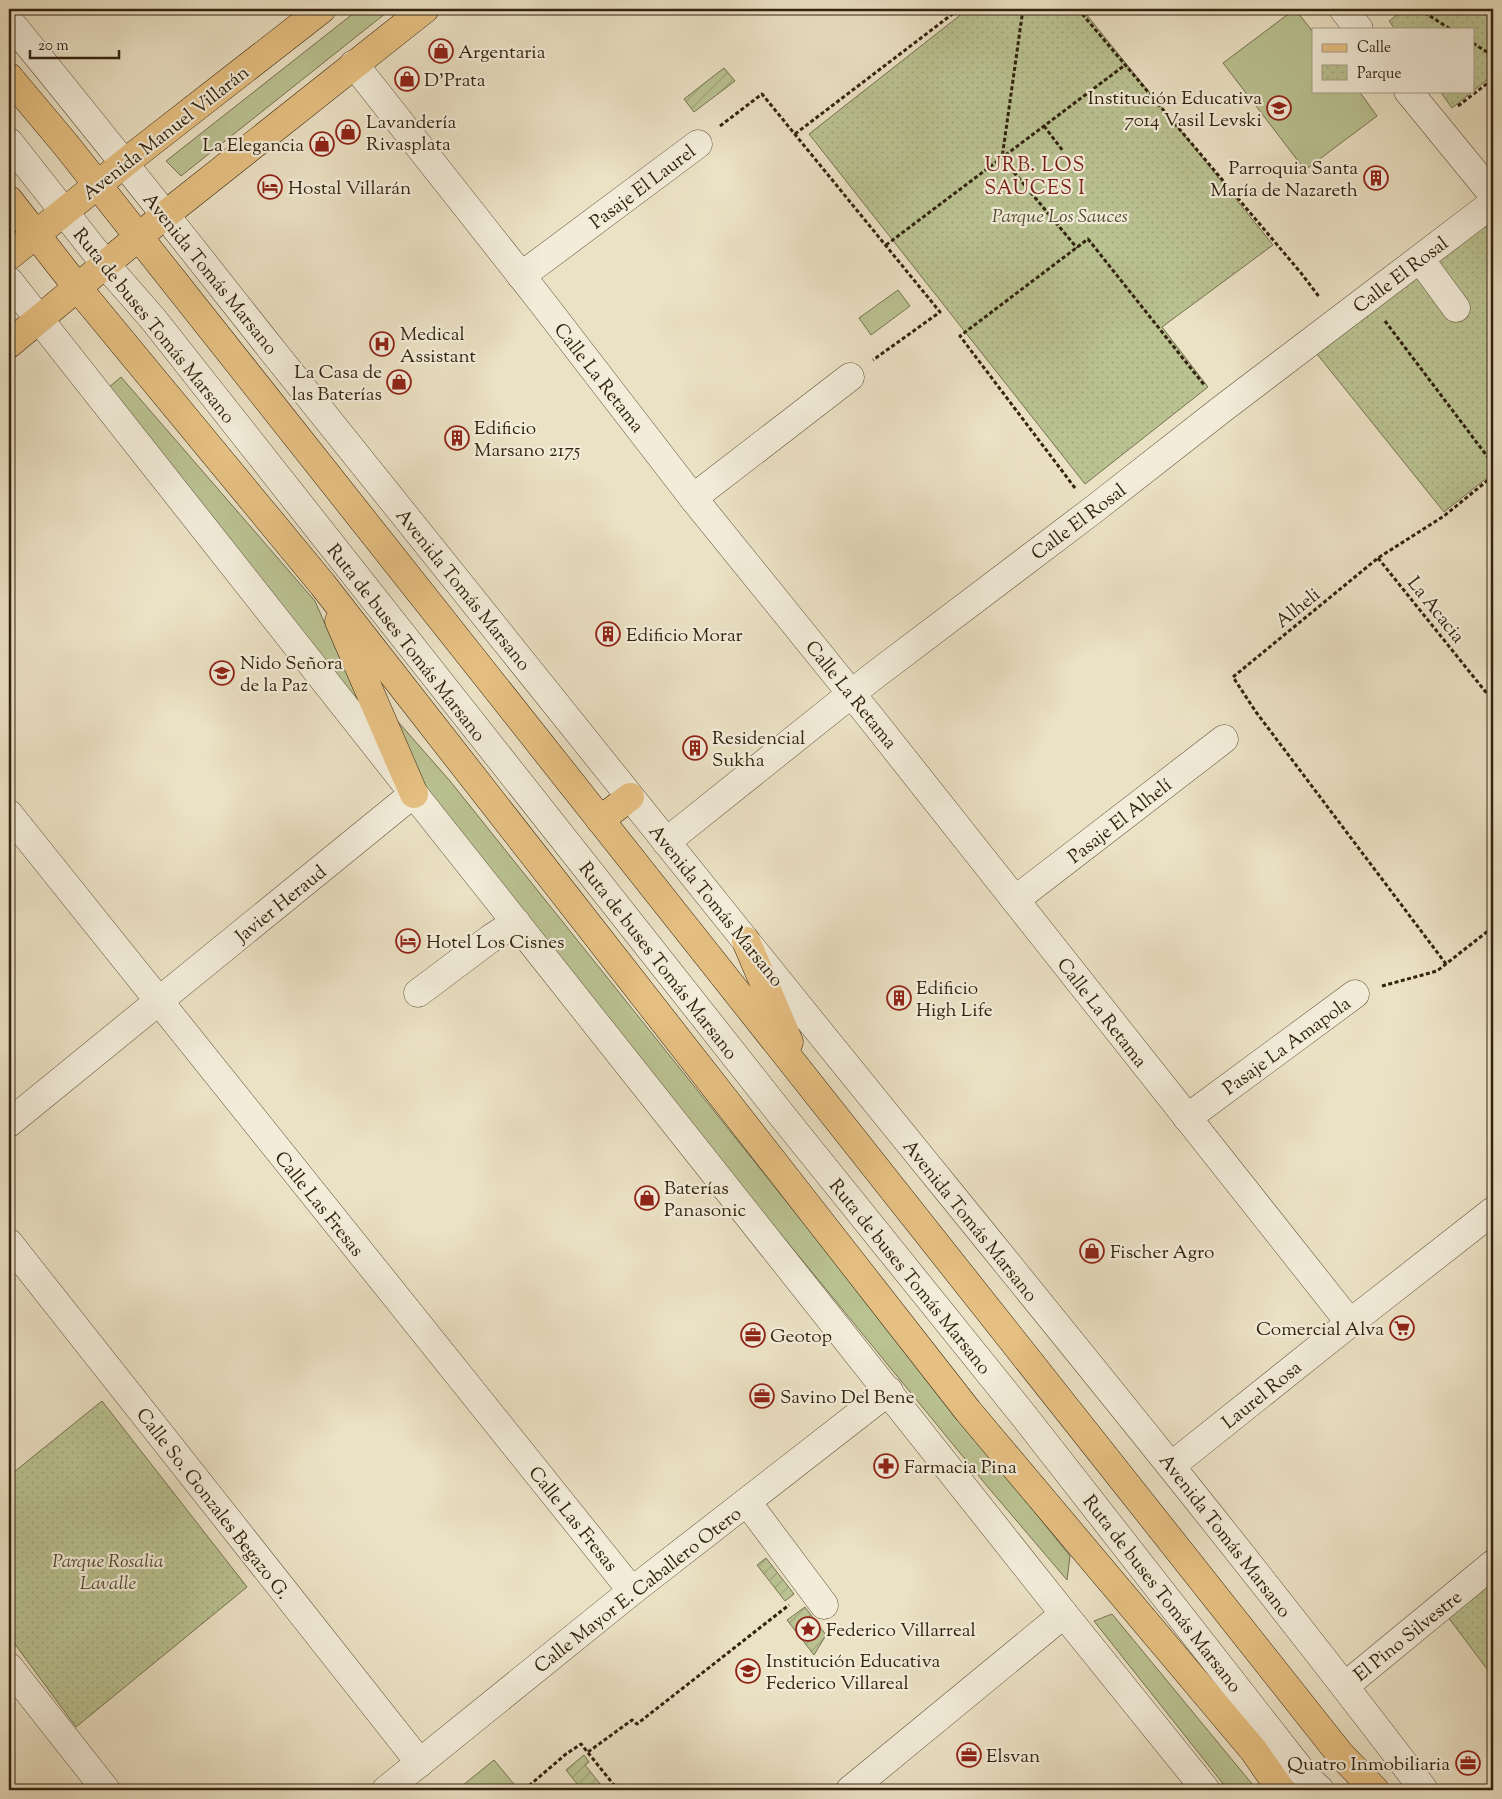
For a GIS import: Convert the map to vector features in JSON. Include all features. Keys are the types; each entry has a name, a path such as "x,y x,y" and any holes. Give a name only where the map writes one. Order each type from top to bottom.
{"main road":[{"path":"9,344 165,215 425,9"},
{"name":"Avenida Manuel Villarán","path":"9,256 312,11"},
{"name":"Avenida Tomás Marsano","path":"9,76 1340,1754 1375,1790"},
{"path":"9,200 77,287 323,585 968,1410 1254,1751 1281,1790"},
{"path":"323,585 408,799"},
{"path":"600,820 630,797"},
{"path":"746,941 803,1075"}],"street":[{"name":"Avenida Tomás Marsano","path":"9,21 96,126 124,164 666,842 1088,1366 1171,1466 1345,1686 1424,1790"},
{"name":"Calle La Retama","path":"354,64 694,498 852,693 1350,1323"},
{"path":"1409,92 1493,195"},
{"name":"Ruta de buses Tomás Marsano","path":"9,142 105,264 152,319 784,1118 1024,1416 1314,1786"},
{"name":"Pasaje El Laurel","path":"521,276 698,144"},
{"name":"Calle El Rosal","path":"666,842 852,693 1493,203"},
{"path":"1420,259 1456,308"},
{"path":"9,281 408,799 516,922 1064,1614 1206,1790"},
{"path":"694,498 850,377"},
{"name":"Pasaje El Alhelí","path":"1015,900 1224,739"},
{"name":"Javier Heraud","path":"9,1123 408,799"},
{"name":"Calle Las Fresas","path":"9,814 632,1591"},
{"path":"418,993 516,922"},
{"name":"Pasaje La Amapola","path":"1187,1118 1355,994"},
{"name":"Laurel Rosa","path":"1171,1466 1493,1211"},
{"name":"Calle So. Gonzales Begazo G.","path":"9,1243 420,1763"},
{"name":"Calle Mayor E. Caballero Otero","path":"391,1789 420,1763 632,1591 889,1391"},
{"path":"747,1502 818,1596"},
{"name":"El Pino Silvestre","path":"1345,1686 1493,1564"},
{"path":"866,1785 1064,1614"},
{"path":"9,1667 106,1790"}],"path":[{"path":"850,377 940,312 795,134 959,9"},
{"path":"1023,9 1002,158 1077,248"},
{"path":"1078,9 1301,272"},
{"path":"1419,9 1448,28"},
{"path":"1474,44 1493,56"},
{"path":"886,245 1126,64"},
{"path":"1434,125 1493,80"},
{"name":"Pasaje El Laurel","path":"698,144 762,94 795,134"},
{"path":"1044,126 1063,151"},
{"path":"1093,510 960,336 1088,239 1222,409"},
{"path":"1368,298 1493,464"},
{"name":"Alheli","path":"1446,964 1256,712 1233,677 1378,558 1444,516 1493,476"},
{"name":"La Acacia","path":"1378,558 1493,701"},
{"name":"Pasaje La Amapola","path":"1355,994 1437,971 1493,928"},
{"path":"588,1752 632,1720 637,1724 818,1596"},
{"path":"524,1790 566,1754 581,1744 618,1790"}],"green space":[{"path":"359,9 391,9 181,176 166,161"},
{"name":"Parque Los Sauces","path":"968,9 1082,9 1273,245 1162,327 1208,387 1085,484 809,134"},
{"path":"1295,9 1312,31 1312,92 1360,92 1377,116 1305,170 1223,63"},
{"path":"1405,9 1493,9 1493,75 1474,90 1474,28 1394,28 1389,21"},
{"path":"724,68 735,81 694,112 684,99"},
{"path":"1441,92 1472,92 1452,108"},
{"path":"1485,226 1493,237 1493,473 1444,512 1313,349"},
{"path":"898,290 910,306 871,335 859,318"},
{"path":"121,377 315,601 362,708 108,388"},
{"path":"393,716 450,781 1070,1556 1067,1580 987,1486 424,798"},
{"name":"Parque Rosalia Lavalle","path":"102,1401 247,1587 76,1727 9,1636 9,1476"},
{"path":"766,1558 794,1594 785,1601 757,1565"},
{"path":"1493,1580 1493,1677 1448,1617"},
{"path":"805,1607 826,1635 814,1655 787,1620"},
{"path":"1112,1614 1257,1790 1228,1790 1094,1621"},
{"path":"584,1755 589,1762 585,1765 605,1790 582,1790 566,1770"},
{"path":"494,1760 518,1789 457,1790"}],"place":[{"name":"Argentaria","path":"441,51"},
{"name":"D'Prata","path":"407,79"},
{"name":"Institución Educativa 7014 Vasil Levski","path":"1279,108"},
{"name":"Lavandería Rivasplata","path":"348,132"},
{"name":"La Elegancia","path":"322,144"},
{"name":"Parroquia Santa María de Nazareth","path":"1376,178"},
{"name":"Hostal Villarán","path":"270,187"},
{"name":"Medical Assistant","path":"382,344"},
{"name":"La Casa de las Baterías","path":"399,382"},
{"name":"Edificio Marsano 2175","path":"457,438"},
{"name":"Edificio Morar","path":"608,634"},
{"name":"Nido Señora de la Paz","path":"222,673"},
{"name":"Residencial Sukha","path":"695,748"},
{"name":"Hotel Los Cisnes","path":"408,941"},
{"name":"Edificio High Life","path":"899,998"},
{"name":"Baterías Panasonic","path":"647,1198"},
{"name":"Fischer Agro","path":"1092,1251"},
{"name":"Comercial Alva","path":"1402,1328"},
{"name":"Geotop","path":"753,1335"},
{"name":"Savino Del Bene","path":"762,1396"},
{"name":"Farmacia Pina","path":"886,1466"},
{"name":"Federico Villarreal","path":"808,1629"},
{"name":"Institución Educativa Federico Villareal","path":"748,1671"},
{"name":"Elsvan","path":"969,1755"},
{"name":"Quatro Inmobiliaria","path":"1468,1763"}],"district":[{"name":"URB. LOS SAUCES I","path":"1035,176"}]}
